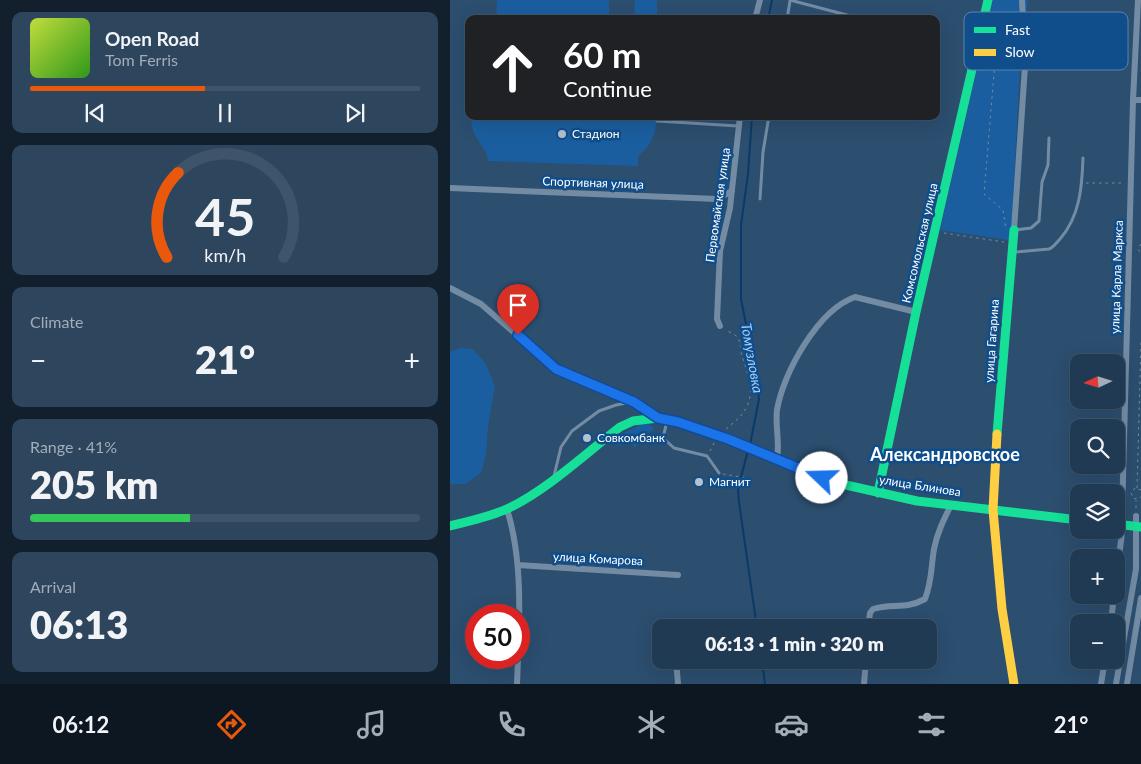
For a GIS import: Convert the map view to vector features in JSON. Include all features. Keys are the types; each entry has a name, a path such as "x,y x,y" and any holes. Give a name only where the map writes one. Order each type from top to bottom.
{"street":[{"path":"756,15 760,0"},
{"name":"улица Карла Маркса","path":"1121,484 1133,100 1138,0"},
{"name":"Комсомольская улица","path":"878,493 916,312 973,70"},
{"name":"улица Гагарина","path":"1014,684 1002,609 993,510 996,446 1014,230 1025,70"},
{"path":"1133,100 1141,100"},
{"name":"Первомайская улица","path":"720,326 717,319 720,250 730,208 740,120"},
{"name":"Спортивная улица","path":"450,188 717,199 732,191"},
{"path":"450,288 481,304 556,369 634,402 658,418"},
{"path":"777,459 779,447 777,413 780,393 798,353 819,325 838,307 855,297 916,312"},
{"path":"450,526 507,509 531,496 620,427 633,421 658,418 718,436"},
{"name":"улица Блинова","path":"718,436 836,483 878,493 917,501 1070,519"},
{"path":"869,619 873,609 911,606 925,599 931,584 934,550 938,532 950,505"},
{"path":"507,509 518,565 520,604"},
{"path":"1116,684 1136,569 1138,526 1136,516"},
{"path":"1125,523 1138,526"},
{"name":"улица Комарова","path":"518,565 678,575"},
{"path":"1127,684 1141,598"},
{"path":"517,684 518,669"},
{"path":"677,669 678,684"},
{"path":"864,684 865,669"},
{"path":"1101,684 1103,669"}],"lane":[{"path":"788,15 790,0 847,15"},
{"path":"760,198 762,152 768,120"},
{"path":"657,121 739,126"},
{"path":"1014,230 1031,228 1039,221 1042,182 1048,165 1049,138"},
{"path":"1012,248 1039,251 1053,247 1067,231 1077,208 1082,183 1083,158"},
{"path":"554,477 561,447 572,431 599,411 616,405 634,402"},
{"path":"668,420 663,438 674,448 707,456 719,473"}],"path":[{"path":"994,70 984,194 1003,210 1006,233 1012,248"},
{"path":"1082,183 1131,183"},
{"path":"935,232 1012,248"},
{"path":"1141,244 1138,250 1141,254"},
{"path":"707,456 718,436 744,413 750,392 749,375 741,354 739,340 720,326"},
{"path":"1137,488 1141,342"},
{"path":"727,474 747,478"},
{"path":"1137,488 1141,490"},
{"path":"1136,499 1132,498 1131,494 1133,489 1137,488"},
{"path":"1136,499 1141,497"},
{"path":"1136,499 1136,516"}],"shaded area":[{"path":"497,0 609,0 609,15 496,15"},
{"path":"635,0 657,0 657,15 634,15"},
{"path":"993,0 1028,0 1026,12 990,12"},
{"path":"977,70 1020,70 1011,237 1008,240 940,230"},
{"path":"471,120 657,120 652,139 638,156 638,166 488,161 486,152 472,126"},
{"path":"460,348 473,349 486,364 495,386 488,426 486,455 481,473 465,484 450,484 450,352"},
{"path":"641,424 648,424 654,430 638,437 638,445 634,447 629,440 620,446 616,444 616,437"}],"waterway":[{"name":"Томузловка","path":"769,15 772,0"},
{"name":"Томузловка","path":"750,445 759,399 741,299 741,225 748,174 752,120"},
{"name":"Томузловка","path":"748,450 738,489 756,619"},
{"name":"Томузловка","path":"763,669 765,684"}],"traffic: fast":[{"path":"985,12 988,0"},
{"path":"878,493 916,312 972,70"},
{"path":"997,434 1014,230"},
{"path":"450,526 509,508 552,481 620,427 633,421 658,418 678,422 728,439 837,483 917,501 1070,519"},
{"path":"1125,525 1141,527"}],"traffic: slow":[{"path":"997,434 993,510 1002,609 1014,684"}],"place":[{"name":"Стадион","path":"562,134"},
{"name":"Совкомбанк","path":"587,438"},
{"name":"Магнит","path":"699,482"}],"district":[{"name":"Александровское","path":"945,455"}],"route":[{"path":"518,335 556,369 634,402 658,418 678,422 728,439 822,478"}]}
